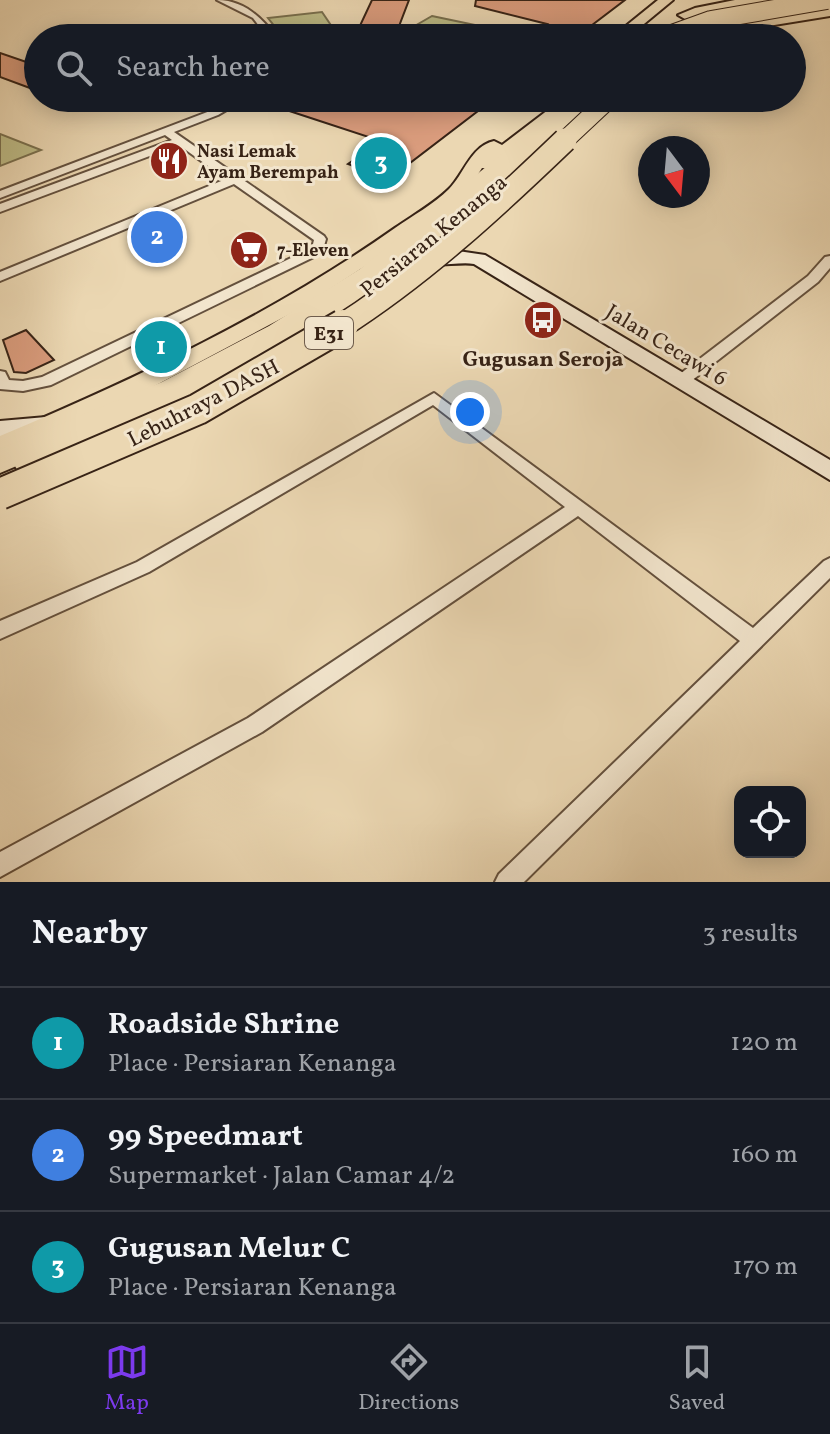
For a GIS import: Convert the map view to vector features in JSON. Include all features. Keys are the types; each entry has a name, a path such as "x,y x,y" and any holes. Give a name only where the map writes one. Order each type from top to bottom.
{"highway":[{"path":"698,24 827,0"},
{"path":"808,4 830,10"},
{"path":"750,24 830,10"},
{"name":"Lebuhraya DASH","path":"0,462 172,389 278,332 369,274 565,112"},
{"name":"Lebuhraya DASH","path":"0,494 198,409 300,352 391,294 479,222 595,112"}],"main road":[{"path":"636,24 666,0"},
{"path":"661,24 702,0"},
{"path":"790,0 808,4"},
{"path":"684,8 745,1 808,4"},
{"path":"460,202 478,161 530,112"},
{"name":"Persiaran Kenanga","path":"0,479 197,391 321,322 391,273 553,112"},
{"name":"Persiaran Kenanga","path":"0,447 155,379 289,307 385,245 460,202 576,112"}],"street":[{"path":"221,0 256,16 262,24"},
{"path":"0,195 216,112"},
{"path":"0,376 4,385 23,386 46,381 318,250 320,239 166,131"},
{"path":"0,208 180,141"},
{"path":"0,277 235,179"},
{"path":"460,202 464,235 479,259"},
{"path":"391,273 436,257 479,259"},
{"name":"Jalan Cecawi 6","path":"479,259 830,471"},
{"path":"681,381 813,279 830,260"},
{"path":"0,630 143,567 434,398 755,641"},
{"path":"0,429 35,428 65,420"},
{"path":"0,865 255,725 578,507"},
{"path":"507,882 828,572"}],"shaded area":[{"path":"322,12 330,24 273,24 268,18"},
{"path":"432,16 470,24 418,24"},
{"path":"0,134 41,150 0,166"}],"building":[{"path":"372,0 409,0 400,24 361,24"},
{"path":"476,0 625,0 593,24 547,24 475,6"},
{"path":"0,53 24,61 24,86 0,77"},
{"path":"293,112 477,112 389,179 348,164 381,141"},
{"path":"26,330 54,360 26,373 14,372 3,340"}],"railway":[{"path":"816,0 830,4"}],"place":[{"name":"Nasi Lemak Ayam Berempah","path":"169,161"},
{"name":"Gugusan Melur C","path":"381,163"},
{"name":"99 Speedmart","path":"157,237"},
{"name":"7-Eleven","path":"249,250"},
{"name":"Gugusan Seroja","path":"543,320"},
{"name":"Roadside Shrine","path":"161,347"}]}
